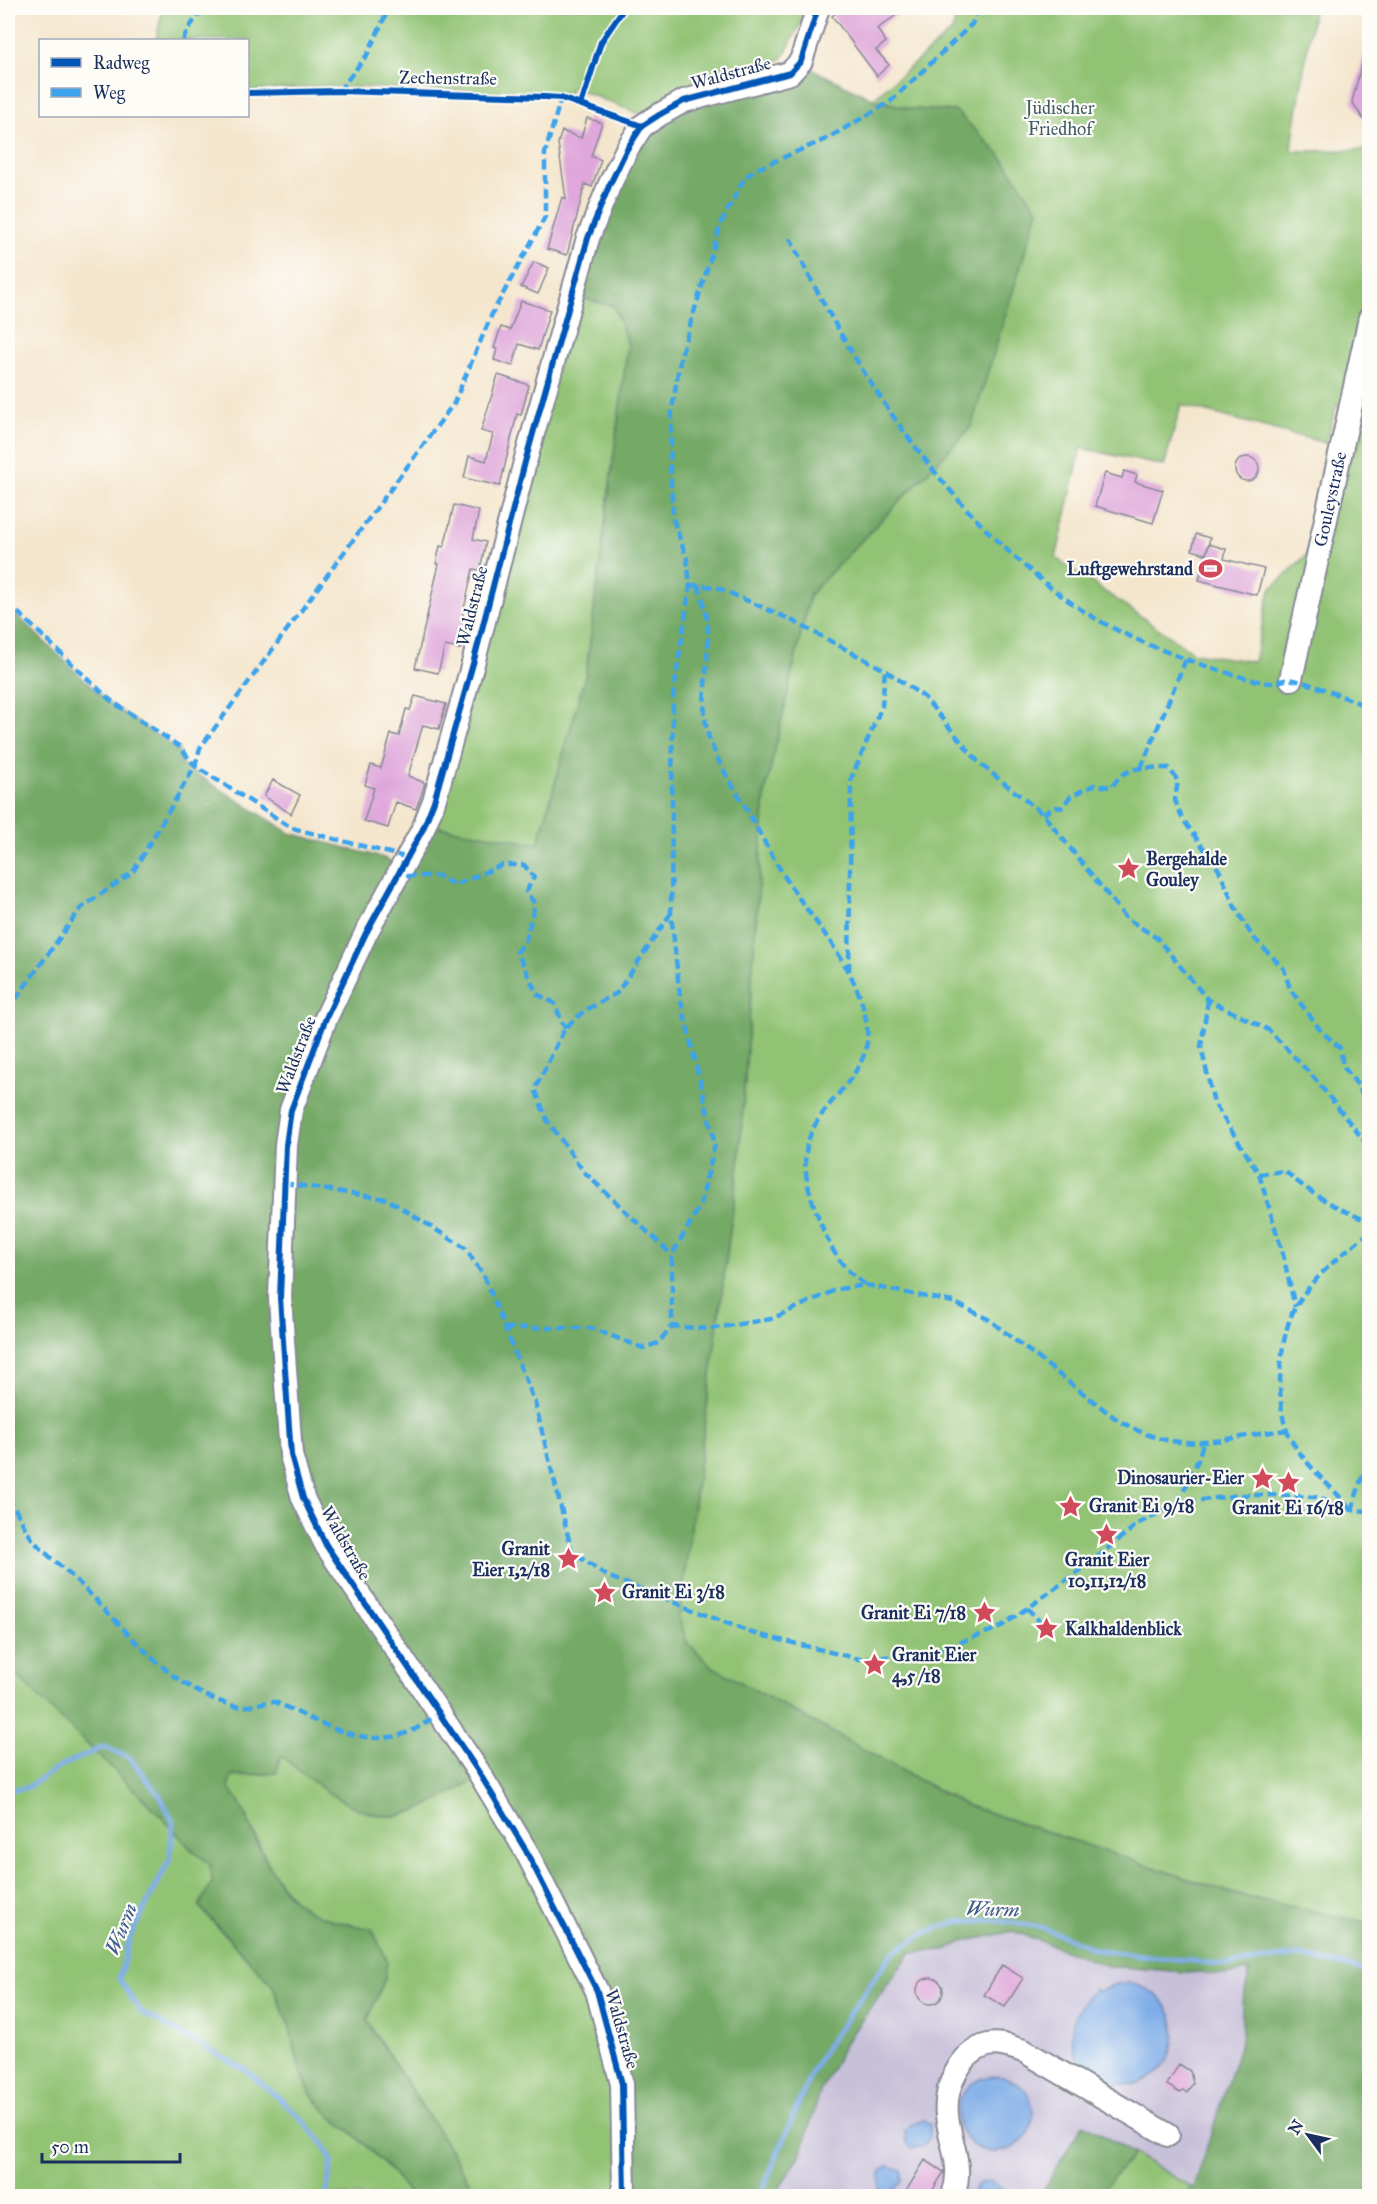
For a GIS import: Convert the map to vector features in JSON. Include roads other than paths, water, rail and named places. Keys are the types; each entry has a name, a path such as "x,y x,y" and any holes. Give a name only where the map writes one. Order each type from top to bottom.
{"street":[{"name":"Waldstraße","path":"624,2196 622,2084 597,1991 525,1849 478,1771 326,1545 303,1498 291,1455 280,1298 286,1145 291,1110 326,1018 366,933 423,829 434,801 588,238 609,186 627,149 642,126 659,115 684,101 790,73 801,61 818,8"},
{"name":"Gouleystraße","path":"1292,679 1370,318"},
{"path":"953,2196 958,2160 947,2115 948,2093 965,2059 988,2045 1003,2045 1024,2051 1168,2135"}],"water":[{"path":"1127,1983 1151,1992 1166,2006 1174,2025 1173,2044 1167,2062 1154,2076 1136,2084 1114,2083 1105,2080 1084,2063 1080,2065 1075,2054 1072,2034 1080,2006 1095,1989 1097,1992 1116,1984"},
{"path":"995,2076 1009,2079 1022,2087 1030,2100 1033,2114 1030,2128 1022,2141 1009,2149 995,2152 981,2149 968,2141 960,2128 957,2114 960,2100 968,2087 981,2079"},
{"path":"924,2120 930,2124 930,2138 923,2146 912,2148 907,2143 905,2132 910,2125"},
{"path":"889,2166 902,2170 902,2181 888,2196 880,2191 880,2173"},
{"path":"989,2181 1011,2196 970,2196 978,2184"}],"waterway":[{"name":"Wurm","path":"8,1790 26,1788 61,1766 103,1747 129,1757 160,1796 173,1821 170,1859 130,1937 119,1979 141,2012 247,2071 294,2111 323,2143 332,2162 326,2196"},
{"name":"Wurm","path":"760,2196 813,2069 831,2040 893,1952 927,1932 956,1922 992,1920 1042,1927 1097,1950 1227,1965 1297,1955 1370,1972"}],"place":[{"name":"Luftgewehrstand","path":"1211,569"},
{"name":"Bergehalde Gouley","path":"1128,869"},
{"name":"Dinosaurier-Eier","path":"1262,1478"},
{"name":"Granit Ei 16/18","path":"1288,1482"},
{"name":"Granit Ei 9/18","path":"1071,1506"},
{"name":"Granit Eier 10,11,12/18","path":"1107,1534"},
{"name":"Granit Eier 1,2/18","path":"568,1559"},
{"name":"Granit Ei 3/18","path":"604,1592"},
{"name":"Granit Ei 7/18","path":"984,1613"},
{"name":"Kalkhaldenblick","path":"1047,1629"},
{"name":"Granit Eier 4,5 /18","path":"874,1665"}],"park label":[{"name":"Jüdischer Friedhof","path":"1060,118"}]}
